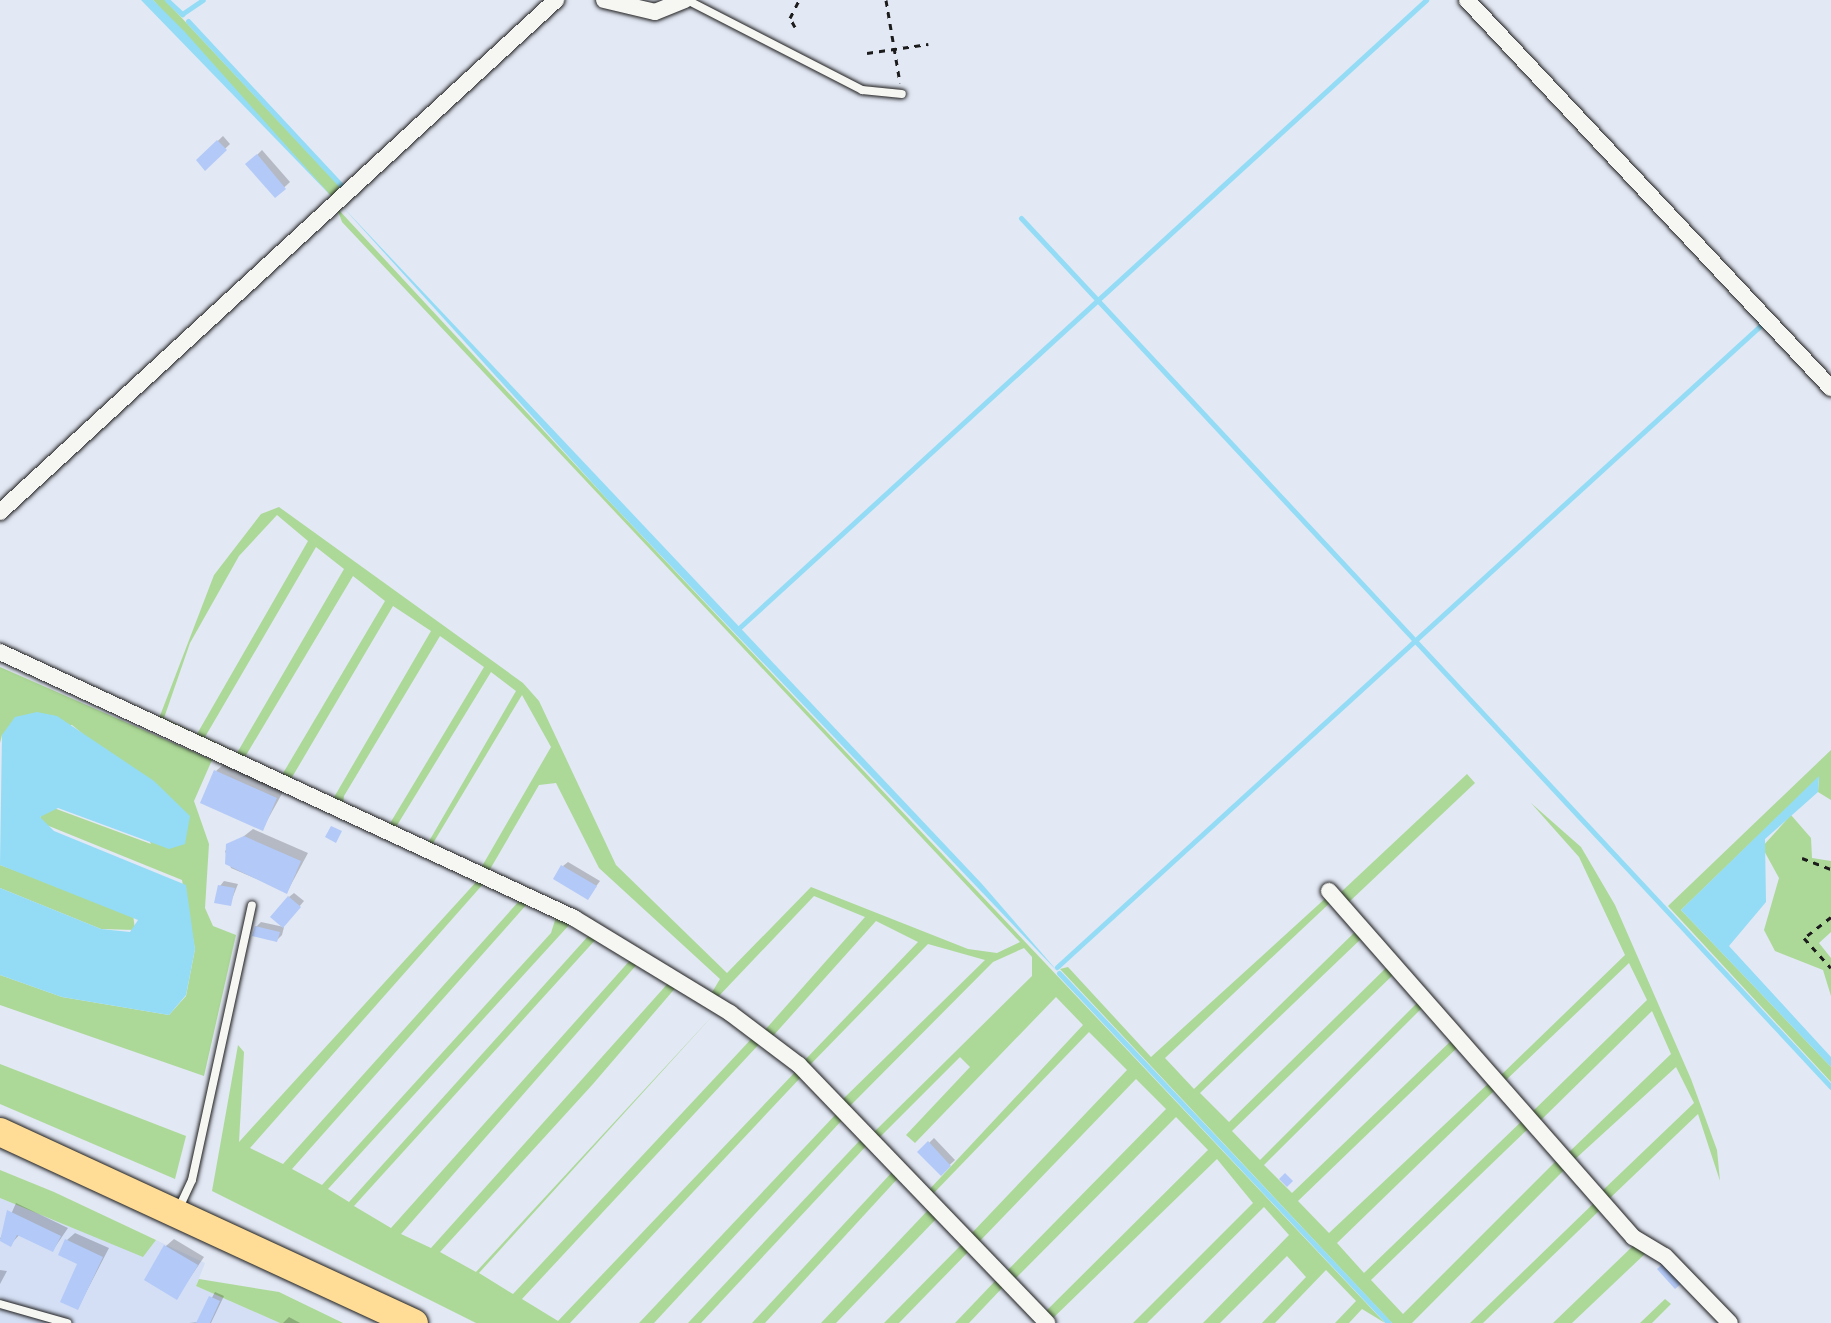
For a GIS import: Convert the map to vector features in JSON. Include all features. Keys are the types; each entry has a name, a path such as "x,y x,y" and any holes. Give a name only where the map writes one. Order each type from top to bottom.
{"highway":[{"path":"0,1132 178,1210 414,1323"}],"street":[{"path":"0,512 556,0"},
{"path":"604,0 655,12 686,0"},
{"path":"1467,0 1831,388"},
{"path":"0,652 574,918 730,1013 799,1065 1047,1323"},
{"path":"1329,891 1633,1237 1665,1256 1730,1323"}],"lane":[{"path":"686,0 862,90 902,94"},
{"path":"178,1210 192,1180 252,905"},
{"path":"0,1304 67,1323"}],"path":[{"path":"795,27 790,18 799,0"},
{"path":"886,0 902,94"},
{"path":"867,53 895,52 928,44"},
{"path":"1802,858 1831,869"},
{"path":"1831,917 1804,938 1831,968"}],"shaded area":[{"path":"0,1198 143,1256 156,1240 205,1263 196,1286 280,1323 0,1323"}],"green space":[{"path":"153,0 165,0 342,189 332,197"},
{"path":"337,208 607,499 1385,1323 1362,1309 1349,1323 1335,1323 1356,1301 1326,1270 1275,1323 1262,1323 1306,1277 1287,1256 1220,1323 1203,1323 1289,1235 1264,1207 1147,1323 1133,1323 1253,1203 1217,1159 1050,1321 1043,1314 1208,1150 1176,1117 1013,1281 1005,1273 1166,1109 1136,1079 977,1244 969,1236 1127,1070 1089,1032 931,1196 927,1192 1083,1025 1056,997 915,1143 906,1135 970,1067 960,1057 878,1139 872,1134 1032,976 1032,957 1024,948 993,962 848,1108 841,1101 985,960 928,944 808,1067 803,1062 918,942 876,921 773,1036 765,1030 865,917 814,896 717,998 711,994 720,979 599,868 556,783 539,785 489,871 481,868 551,747 522,695 432,845 442,850 158,721 214,575 261,514 279,507 523,683 539,701 616,865 727,973 811,887 968,949 997,953 1020,942 342,222","holes":["277,515 308,541 197,734 164,718 190,643 239,556","316,547 344,569 237,753 205,737","353,576 385,601 282,775 245,757","393,606 431,631 333,799 291,779","440,636 484,667 389,825 343,804 344,796","491,672 516,691 428,843 396,827"]},
{"path":"0,667 212,760 194,801 209,844 205,908 213,926 236,935 204,1076 0,1005 0,975 62,997 169,1015 186,996 195,949 182,880 44,824 40,817 51,807 151,844 106,753 72,725 2,735 0,743"},
{"path":"1831,750 1831,800 1818,792 1819,777 1681,910 1831,1067 1831,1082 1668,906"},
{"path":"1467,774 1475,783 1349,902 1340,893"},
{"path":"1531,803 1581,847 1615,905 1691,1079 1717,1150 1720,1181 1698,1114 1608,1200 1601,1192 1694,1103 1676,1067 1573,1161 1567,1154 1671,1054 1652,1011 1538,1123 1531,1113 1647,1000 1629,963 1504,1082 1499,1077 1625,955 1579,857"},
{"path":"1791,815 1811,838 1812,858 1831,861 1831,932 1819,943 1831,958 1831,996 1823,970 1775,951 1764,930 1779,878 1762,847"},
{"path":"0,865 133,914 135,930 101,929 0,888"},
{"path":"477,881 484,883 250,1148 283,1164 520,900 527,904 292,1169 322,1185 551,933 556,917 570,924 328,1189 349,1202 590,934 597,938 354,1206 391,1228 632,958 639,962 401,1234 431,1248 670,981 677,986 593,1084 440,1252 476,1272 716,1012 479,1273 513,1294 754,1036 762,1041 522,1299 558,1321 797,1070 802,1076 570,1323 476,1323 212,1191 238,1045 244,1052 239,1142"},
{"path":"1329,895 1333,900 1165,1058 1194,1089 1358,929 1364,936 1200,1093 1229,1122 1390,964 1396,972 1232,1131 1260,1160 1421,999 1425,1005 1264,1165 1292,1193 1454,1038 1460,1045 1298,1201 1329,1233 1491,1081 1497,1088 1337,1243 1364,1273 1525,1118 1531,1126 1371,1280 1403,1314 1559,1158 1567,1167 1412,1323 1392,1323 1060,969 1068,967 1151,1057"},
{"path":"0,1064 186,1136 175,1179 0,1104"},
{"path":"837,1113 843,1119 654,1323 639,1323"},
{"path":"862,1138 868,1144 701,1323 688,1323"},
{"path":"0,1170 156,1240 143,1257 0,1198"},
{"path":"894,1170 900,1176 765,1323 752,1323"},
{"path":"1596,1201 1602,1208 1483,1323 1470,1323"},
{"path":"930,1208 938,1217 836,1323 821,1323"},
{"path":"963,1243 970,1250 899,1323 884,1323"},
{"path":"1635,1244 1648,1251 1572,1323 1553,1323"},
{"path":"199,1279 279,1292 343,1323 280,1323 196,1286"},
{"path":"997,1279 1004,1286 969,1323 955,1323"},
{"path":"1665,1299 1671,1304 1652,1323 1640,1323"}],"water":[{"path":"141,0 153,0 184,31 332,197"},
{"path":"341,205 982,884 1059,973 607,499"},
{"path":"37,712 57,716 154,781 190,816 185,844 169,849 58,808 40,817 54,831 186,885 195,949 186,995 169,1015 62,997 0,975 0,888 101,929 130,932 138,920 0,865 2,735 15,717"},
{"path":"1819,776 1818,792 1765,839 1766,902 1729,946 1831,1057 1831,1067 1681,910"}],"building":[{"path":"217,140 227,150 205,171 196,160"},
{"path":"257,154 286,189 275,198 245,164"},
{"path":"214,770 277,798 263,831 200,803"},
{"path":"331,826 342,831 336,843 325,837"},
{"path":"244,836 301,861 287,894 225,864 226,844"},
{"path":"561,865 597,886 588,900 553,879"},
{"path":"218,885 235,888 231,906 214,903"},
{"path":"288,896 301,907 283,928 270,917"},
{"path":"255,926 280,932 277,942 252,936"},
{"path":"928,1141 951,1166 941,1176 917,1152"},
{"path":"1285,1173 1293,1181 1287,1187 1279,1179"},
{"path":"7,1210 61,1236 53,1252 17,1235 11,1247 0,1241"},
{"path":"65,1239 103,1257 78,1310 60,1302 77,1264 58,1255"},
{"path":"164,1245 198,1265 177,1300 144,1280"},
{"path":"1664,1263 1682,1283 1675,1289 1657,1269"},
{"path":"209,1296 220,1301 210,1323 196,1323"}],"waterway":[{"path":"167,0 182,14 203,0"},
{"path":"739,628 1426,0"},
{"path":"188,21 344,188"},
{"path":"1021,218 1831,1087"},
{"path":"1057,967 1761,325"},
{"path":"1059,973 1389,1323"}]}
